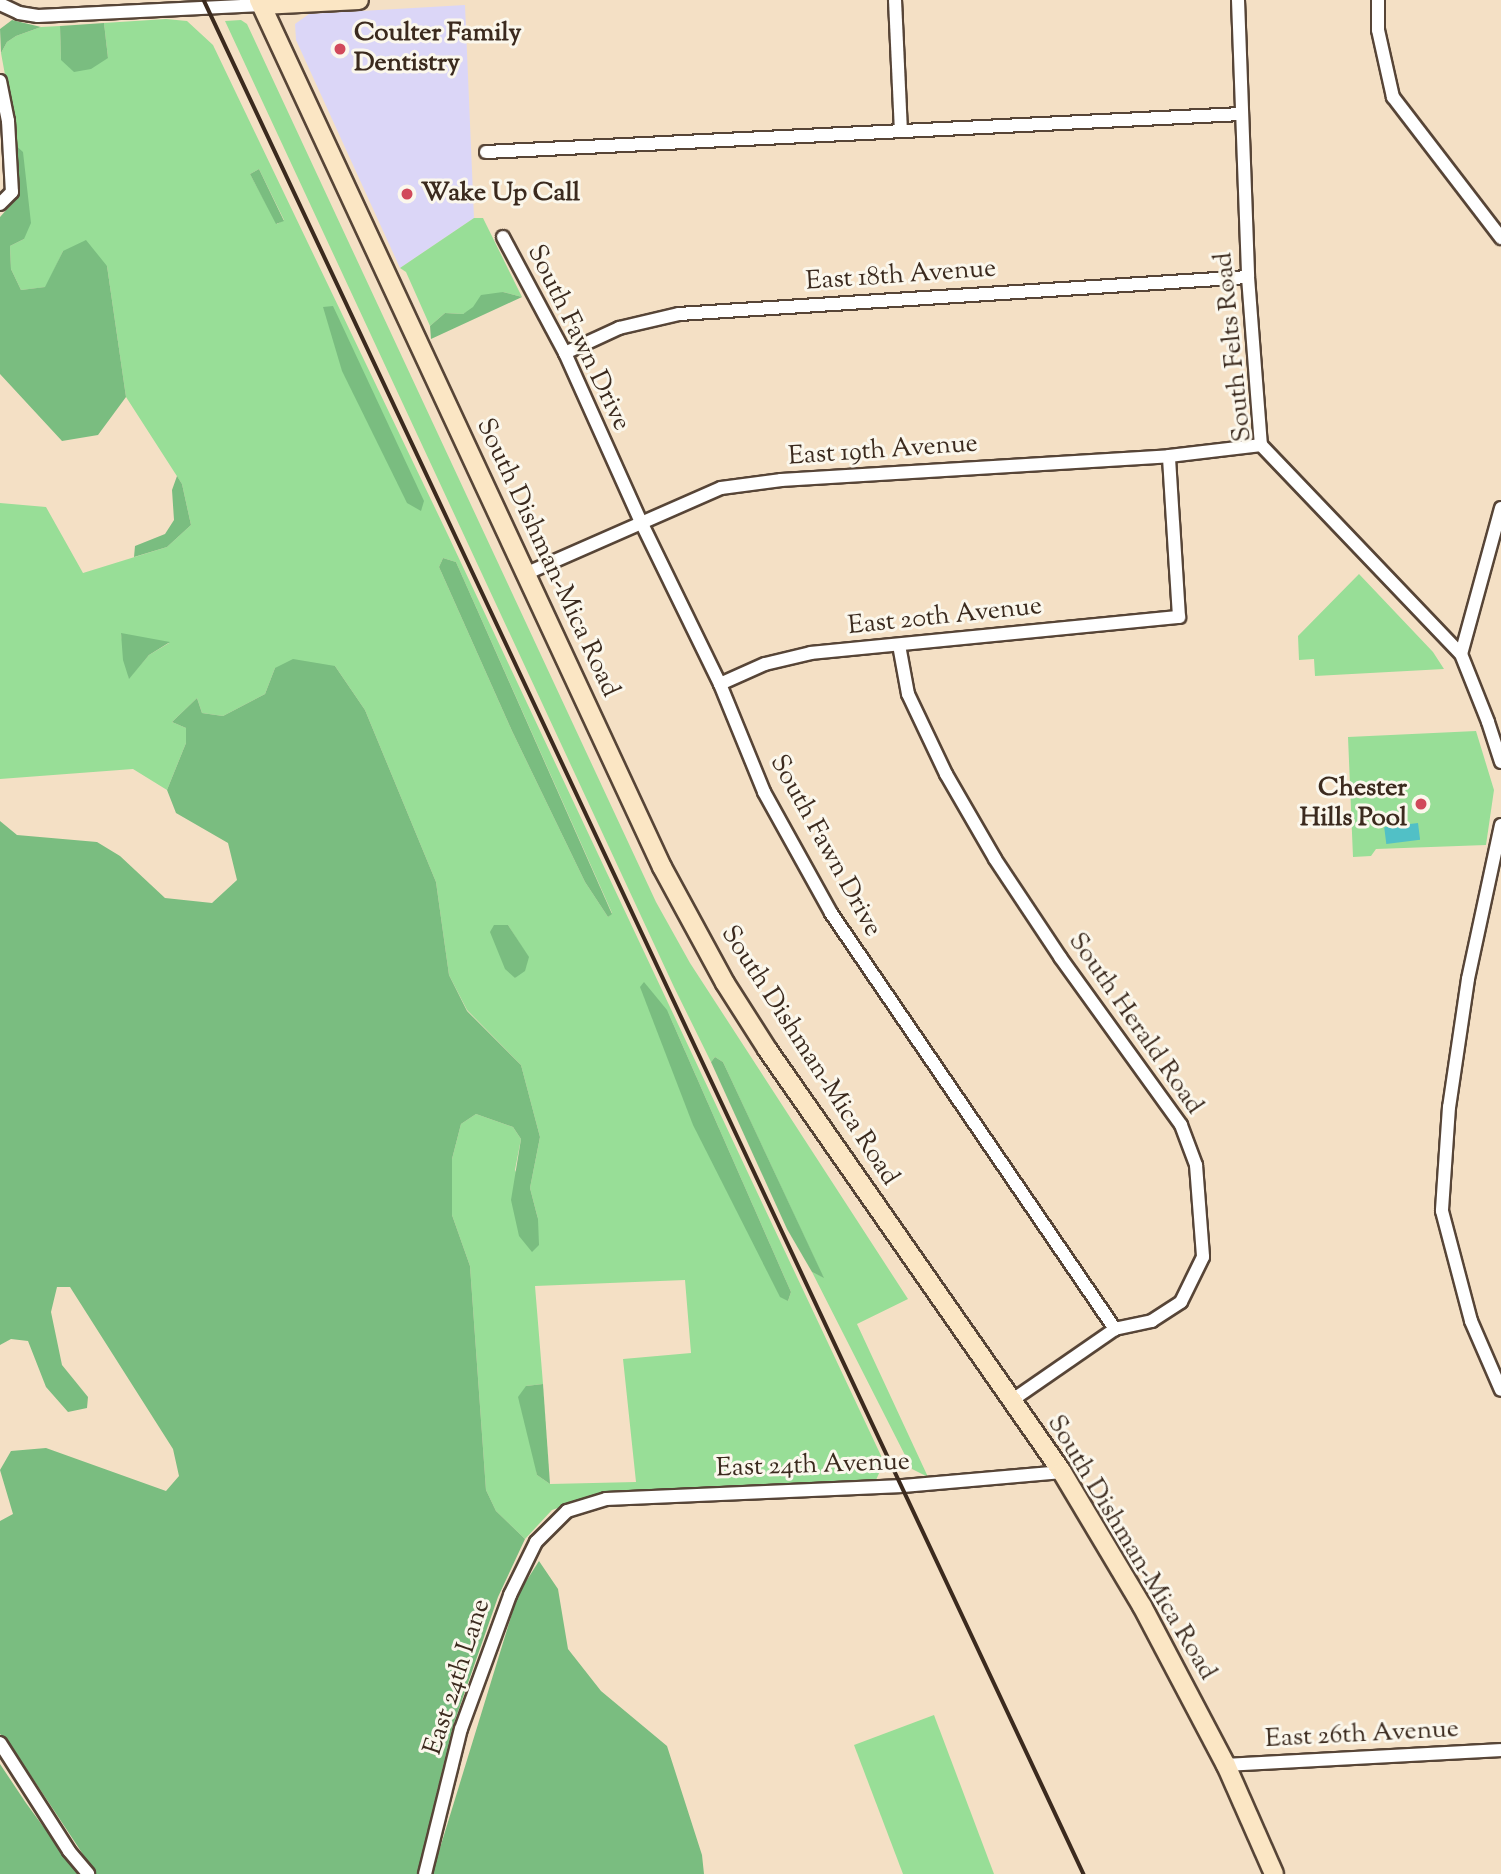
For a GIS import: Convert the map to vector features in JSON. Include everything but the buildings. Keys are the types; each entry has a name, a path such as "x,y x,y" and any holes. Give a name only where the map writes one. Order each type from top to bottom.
{"main road":[{"path":"261,3 359,0"},
{"name":"South Dishman-Mica Road","path":"261,3 662,867 725,983 767,1049 1062,1472 1142,1606 1226,1765 1274,1874"}],"street":[{"path":"895,0 901,131"},
{"name":"South Felts Road","path":"1238,0 1248,276 1261,445 1461,654"},
{"path":"1378,0 1378,30 1393,97 1501,238"},
{"path":"1,7 38,16 261,3"},
{"path":"0,81 8,121 12,192 0,204"},
{"path":"486,152 1242,114"},
{"name":"South Fawn Drive","path":"503,237 565,353 641,523 720,684 764,792 831,913 1115,1329"},
{"name":"East 18th Avenue","path":"565,353 619,328 679,313 1248,276"},
{"name":"East 19th Avenue","path":"524,574 721,488 781,480 1168,456 1261,445"},
{"name":"East 20th Avenue","path":"720,684 765,664 811,653 1179,617 1168,456"},
{"path":"1501,508 1461,654 1501,762"},
{"name":"South Herald Road","path":"900,645 908,694 946,774 995,859 1060,957 1181,1125 1196,1165 1203,1257 1181,1302 1152,1321 1115,1329 1011,1401"},
{"path":"1501,825 1468,979 1449,1107 1443,1210 1471,1321 1501,1390"},
{"name":"East 24th Avenue","path":"567,1511 606,1499 903,1486 1062,1472"},
{"name":"East 24th Lane","path":"425,1874 461,1729 510,1595 536,1542 567,1511"},
{"path":"0,1743 69,1851 88,1874"},
{"name":"East 26th Avenue","path":"1226,1765 1501,1750"}],"shaded area":[{"path":"465,5 474,218 400,268 296,40 295,24 309,14"}],"green space":[{"path":"166,19 187,21 213,45 447,533 884,1462 876,1480 604,1492 552,1510 525,1539 496,1511 486,1490 470,1266 452,1215 452,1159 461,1124 476,1114 513,1127 521,1139 515,1170 538,1219 530,1188 540,1137 521,1065 467,1010 449,975 436,882 365,710 335,666 275,668 265,694 223,716 202,713 197,698 172,722 186,728 186,743 167,790 133,769 0,779 0,503 46,507 83,573 167,547 191,525 182,484 126,397 107,266 63,251 46,287 21,290 11,269 10,246 24,239 10,102 1,53 7,42 16,36 41,27 60,26 61,60 108,58 104,23","holes":["259,169 284,220 277,224 250,174","443,558 456,562 612,913 608,917 585,882 512,731 439,567","121,634 169,643 149,655 129,678","508,925 528,957 515,978","667,1010 791,1292 788,1301","685,1280 691,1353 623,1359 636,1482 550,1484 537,1475 526,1386 543,1384 535,1286"]},
{"path":"12,20 41,27 16,36 7,42 1,53 0,29"},
{"path":"241,20 247,24 656,902 690,963 908,1299 857,1324 928,1477 912,1469 812,1272 823,1277 723,1062 715,1057 711,1062 674,987 225,21"},
{"path":"104,23 108,58 91,69 74,72 61,60 60,26"},
{"path":"13,143 23,152 31,223 24,239 10,246 11,269 21,290 45,287 63,251 86,240 107,266 126,397 98,435 62,441 0,374 0,217 18,197"},
{"path":"259,169 284,221 276,224 250,174"},
{"path":"474,218 483,218 522,297 503,292 463,314 445,313 430,326 406,272 400,268"},
{"path":"503,292 522,297 431,339 430,326 445,313 463,314 473,307 481,295"},
{"path":"333,306 424,501 421,511 407,503 342,371 323,307"},
{"path":"177,476 182,484 191,525 167,547 134,557 135,546 165,534 174,520 172,490"},
{"path":"443,558 456,562 612,914 608,917 585,882 512,731 439,567"},
{"path":"1359,574 1433,652 1444,669 1315,676 1314,659 1299,660 1298,636"},
{"path":"121,633 170,642 149,655 129,679 123,660"},
{"path":"293,659 335,666 365,710 436,882 449,975 467,1011 521,1065 540,1137 530,1188 538,1219 539,1245 532,1252 519,1236 511,1200 521,1139 513,1127 476,1114 461,1124 452,1159 452,1215 470,1266 486,1490 496,1511 525,1539 498,1597 453,1726 417,1874 96,1874 10,1744 0,1734 0,1521 13,1514 0,1470 11,1451 46,1448 166,1491 179,1476 173,1449 70,1287 57,1287 51,1312 62,1365 88,1397 87,1408 68,1412 46,1387 28,1341 11,1339 0,1345 0,821 17,835 97,842 120,856 165,898 212,903 237,880 228,843 176,813 167,790 186,743 186,728 172,722 197,698 202,713 223,716 265,694 275,668"},
{"name":"Chester Hills Pool","path":"1476,731 1494,790 1486,845 1376,849 1371,856 1353,857 1348,737"},
{"path":"494,925 508,925 529,957 525,971 515,978 505,969 490,932"},
{"path":"644,982 667,1010 791,1292 788,1301 780,1297 693,1125 640,987"},
{"path":"715,1057 723,1062 824,1278 812,1272 787,1229 711,1062"},
{"path":"543,1384 550,1484 537,1475 518,1397 526,1386"},
{"path":"539,1561 558,1589 568,1649 601,1691 667,1746 702,1855 704,1874 432,1874 518,1594"},
{"path":"934,1715 994,1874 903,1874 854,1745"},
{"path":"0,1764 26,1803 78,1874 0,1874"}],"water":[{"path":"1418,823 1420,840 1386,844 1384,827"}],"railway":[{"path":"204,0 1084,1874"}],"place":[{"name":"Coulter Family Dentistry","path":"340,49"},
{"name":"Wake Up Call","path":"407,194"},
{"name":"Chester Hills Pool","path":"1421,804"}]}
